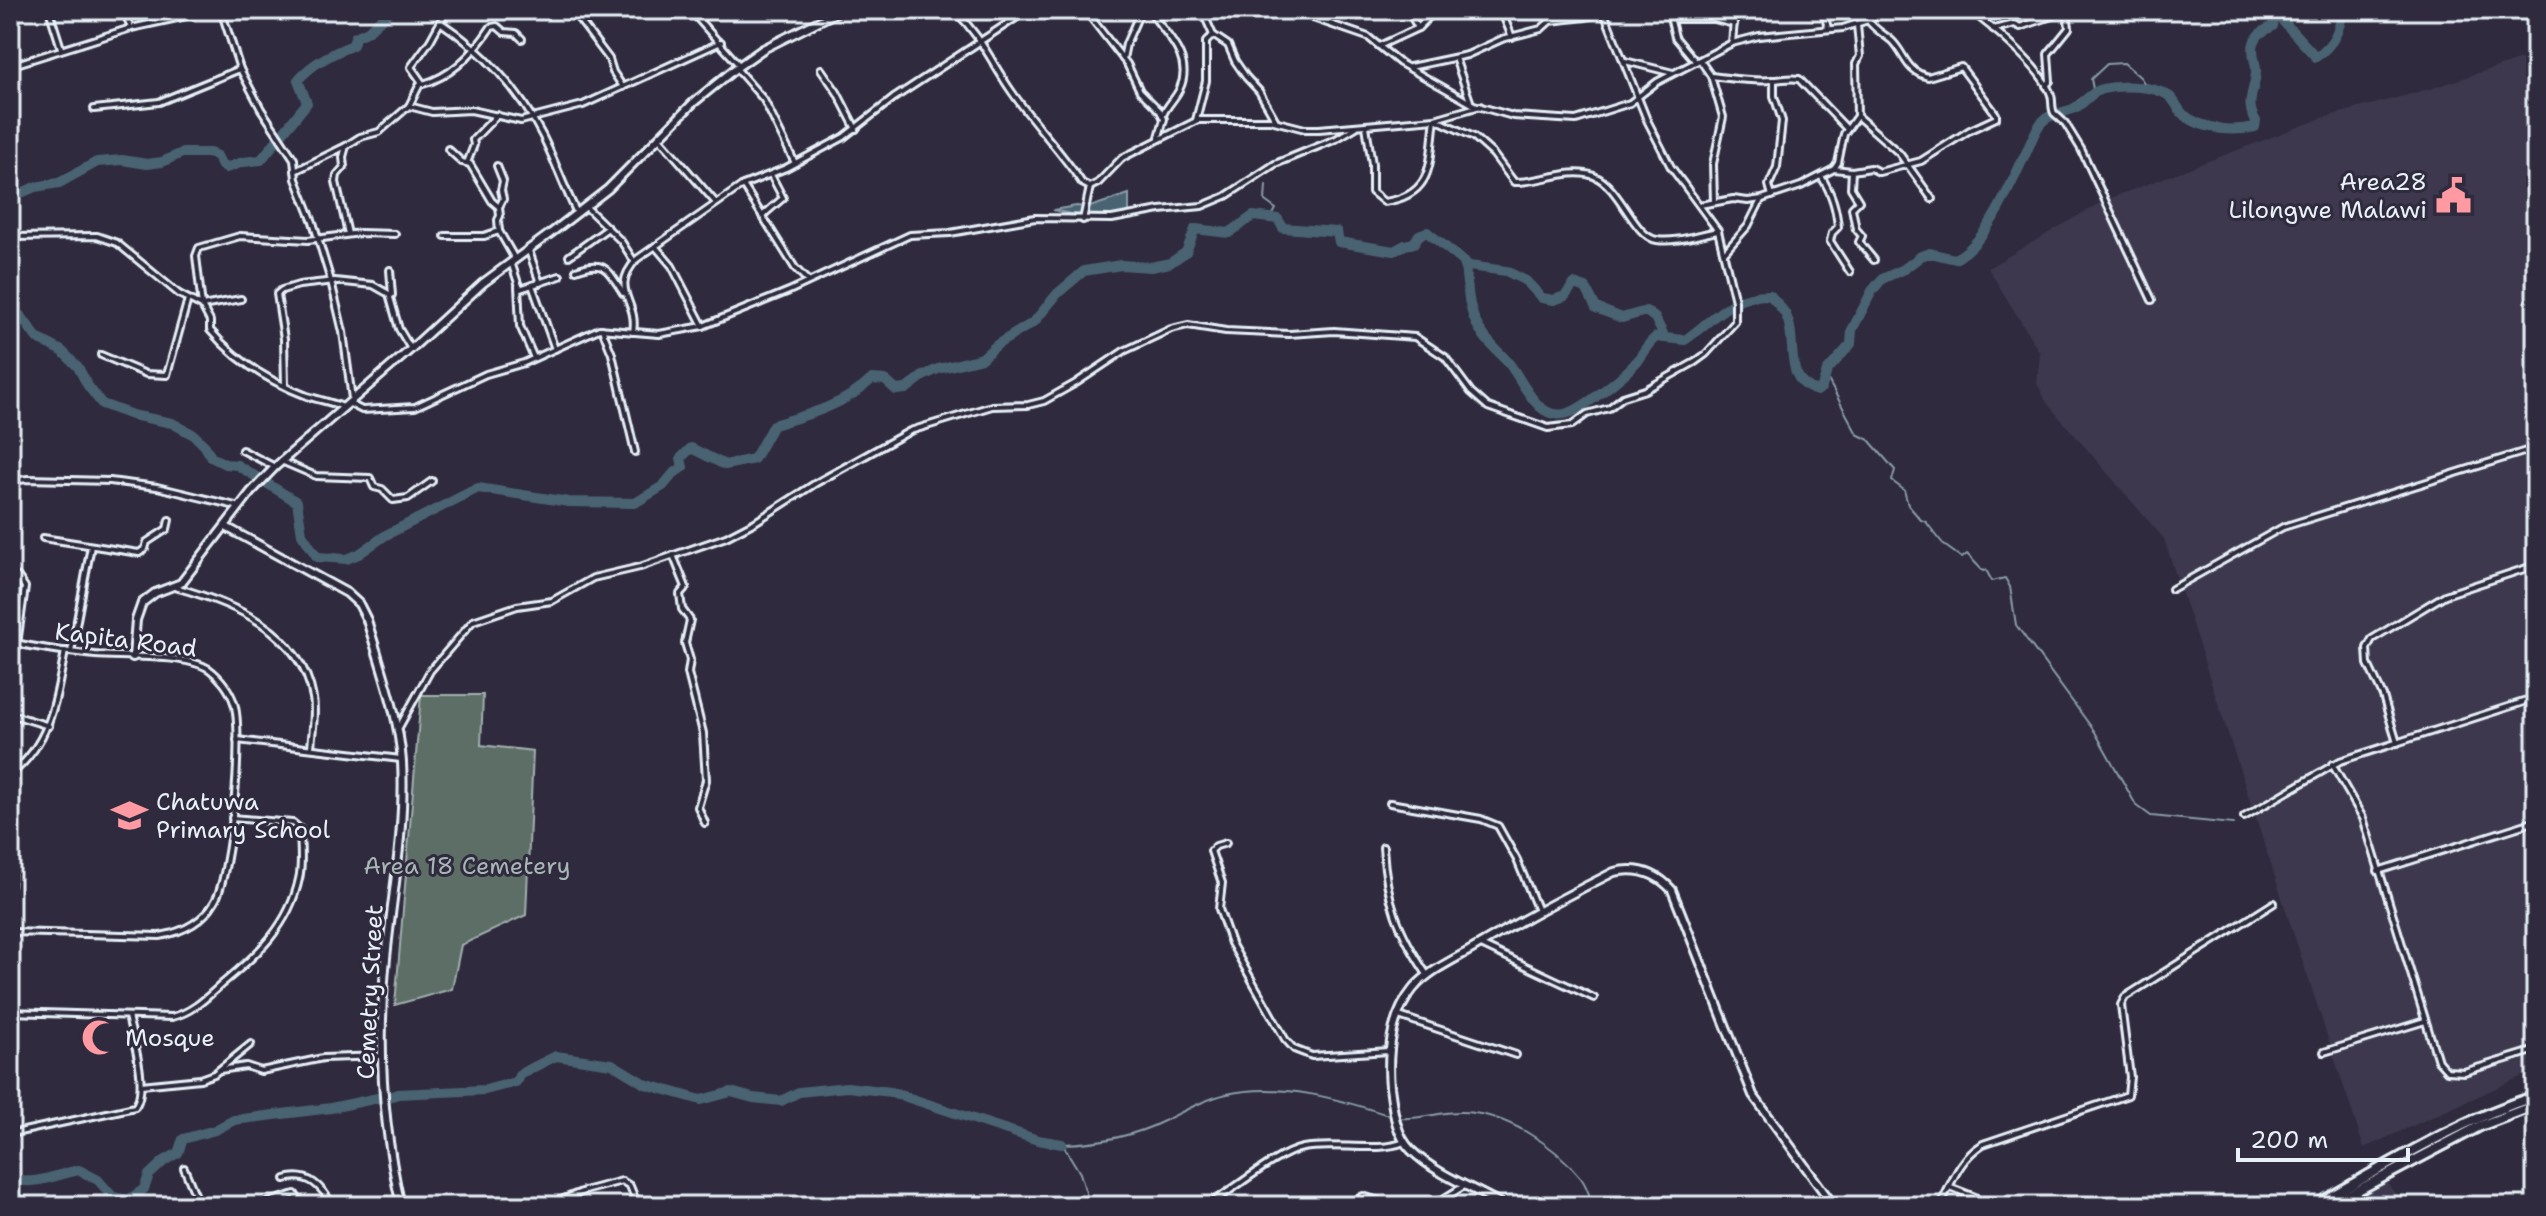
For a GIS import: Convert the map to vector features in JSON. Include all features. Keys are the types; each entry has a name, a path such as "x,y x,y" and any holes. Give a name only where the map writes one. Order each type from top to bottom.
{"highway":[{"path":"2314,1206 2457,1128 2536,1096"},
{"path":"2328,1206 2480,1126 2536,1105"}],"street":[{"path":"49,10 61,48"},
{"path":"124,10 131,28"},
{"path":"10,66 131,28 214,10"},
{"path":"221,10 240,69 261,109 290,151 319,239 344,339 347,403"},
{"path":"447,10 411,67 420,81 426,83 451,71 476,49 491,27 516,33 522,39"},
{"path":"572,10 609,59 623,88"},
{"path":"690,10 721,42 764,100 795,163"},
{"path":"133,657 139,607 151,595 181,583 266,474 483,283 586,207 622,176 693,103 738,66 763,49 841,10"},
{"path":"954,10 981,39 1011,91 1082,183 1090,187"},
{"path":"625,295 625,280 634,261 655,246 743,185 828,147 894,98 1028,10"},
{"path":"1085,10 1123,59 1140,91 1163,115 1164,124 1158,140"},
{"path":"1123,59 1141,10"},
{"path":"1149,10 1176,45 1180,56 1181,88 1163,115"},
{"path":"1202,10 1213,35 1228,45 1235,61 1259,91 1276,121"},
{"path":"1305,10 1313,18 1368,37 1407,67 1471,103 1512,116 1576,120 1630,103 1674,73 1732,43 1759,36 1857,25 1886,10"},
{"path":"1408,10 1418,28"},
{"path":"1379,46 1418,28 1436,10"},
{"path":"1501,10 1512,37"},
{"path":"1665,10 1675,37 1711,76 1723,117 1713,164 1714,202"},
{"path":"1732,43 1735,10"},
{"path":"1823,10 1828,28"},
{"path":"1969,10 2034,66 2052,99 2054,113 2065,123 2081,149 2152,300"},
{"path":"397,731 430,671 473,621 517,606 552,601 593,578 640,567 726,537 910,431 992,406 1028,405 1044,401 1146,339 1188,325 1226,331 1289,334 1334,331 1415,337 1445,357 1471,392 1488,407 1531,424 1560,428 1572,425 1587,414 1609,408 1623,397 1645,390 1695,362 1735,322 1736,314 1718,231 1671,167 1647,120 1604,11 1586,17 1550,21 1541,29 1455,58 1407,67"},
{"path":"1993,29 2015,24 2019,27 2030,25 2068,11 2069,28 2048,54 2050,81 2046,86"},
{"path":"1670,17 1714,19 1734,24"},
{"path":"1834,169 1852,171 1871,168 1879,172 1907,166 1921,161 1997,116 1961,67 1922,76 1907,64 1893,42 1879,33 1868,20"},
{"path":"440,22 476,49 501,75 532,117 577,213"},
{"path":"1700,205 1762,199 1801,186 1834,169 1846,128 1857,116 1856,64 1860,56 1857,25"},
{"path":"1196,121 1206,81 1206,42 1213,35"},
{"path":"409,106 424,111 466,109 520,121 575,108 721,42"},
{"path":"1455,58 1471,103"},
{"path":"1625,61 1674,73"},
{"path":"94,109 159,102 240,69"},
{"path":"821,69 856,129"},
{"path":"1711,76 1799,79 1846,128"},
{"path":"1772,196 1769,185 1777,167 1782,121 1774,96 1774,80"},
{"path":"295,171 360,137 385,128 409,106 420,81"},
{"path":"1090,187 1098,183 1122,158 1196,121 1276,121 1305,129 1356,127 1435,119 1480,106"},
{"path":"467,163 473,140 497,115"},
{"path":"1857,116 1899,153 1932,199"},
{"path":"1366,126 1372,164 1372,192 1384,202 1393,201 1421,187 1430,171 1435,119"},
{"path":"1435,119 1474,137 1493,154 1514,182 1574,174 1597,177 1612,189 1643,233 1654,239 1667,240 1718,231"},
{"path":"395,234 348,234 319,239 245,235 199,248 196,256 202,306 210,321 210,330 223,345 259,373 309,397 347,403 362,410 415,407 486,374 534,358 602,329 670,333 703,326 910,235 950,233 1035,218 1125,218 1160,210 1202,206 1226,196 1275,164 1336,139 1356,127"},
{"path":"659,138 716,203"},
{"path":"346,146 344,167 337,175 336,182 348,234"},
{"path":"448,149 477,173 492,201 499,207"},
{"path":"497,166 503,181 499,231 513,260 520,326 534,358"},
{"path":"1852,171 1851,188 1859,197 1852,208 1856,229 1862,236 1859,242 1874,260"},
{"path":"762,216 783,198 771,175"},
{"path":"1821,176 1834,197 1836,207 1838,230 1832,233 1830,241 1850,272"},
{"path":"743,185 795,268 808,281"},
{"path":"1083,220 1090,187"},
{"path":"1724,253 1748,226 1762,199"},
{"path":"586,207 621,241 634,261"},
{"path":"569,256 608,228"},
{"path":"445,236 484,236 499,231"},
{"path":"10,237 81,235 110,240 188,299 202,306 241,299"},
{"path":"655,246 672,266 703,326"},
{"path":"528,250 540,283"},
{"path":"576,270 594,264 611,274 634,315 633,332"},
{"path":"390,270 399,329 411,349"},
{"path":"518,286 522,289 560,276"},
{"path":"285,386 284,339 277,294 299,285 331,281 373,285 392,297"},
{"path":"532,285 555,349"},
{"path":"101,355 146,374 167,375 188,299"},
{"path":"602,329 612,354 635,452"},
{"path":"2172,589 2265,536 2298,522 2536,448"},
{"path":"242,450 316,476 370,478 373,486 382,489 393,500 408,498 432,481"},
{"path":"10,481 110,481 157,487 240,507"},
{"path":"43,538 139,553 145,549 147,542 167,529 169,520"},
{"name":"Cemetry Street","path":"226,527 347,593 359,604 367,620 397,731 403,790 384,980 382,1056 387,1136 401,1206"},
{"path":"10,775 28,759 49,726 91,546"},
{"path":"673,555 686,587 680,594 682,609 690,620 685,643 690,660 688,673 703,733 706,780 698,807 705,823"},
{"path":"2397,743 2383,696 2368,664 2366,654 2369,643 2380,633 2445,595 2536,565"},
{"path":"10,573 25,587 17,644"},
{"path":"174,587 223,601 248,613 270,630 295,657 309,683 313,699 311,748"},
{"name":"Kapita Road","path":"10,642 68,652 190,662 211,670 225,685 234,703 237,740 226,869 220,891 202,918 180,931 160,936 10,932"},
{"path":"2244,817 2332,764 2536,698"},
{"path":"10,714 49,726"},
{"path":"237,740 402,759"},
{"path":"2332,764 2363,818 2377,872 2438,1061 2451,1072 2464,1072 2536,1050"},
{"path":"1390,803 1487,821 1498,826 1517,860 1538,911"},
{"path":"10,1012 172,1017 189,1011 261,951 286,917 300,878 300,829 293,823 232,818"},
{"path":"2377,872 2536,821"},
{"path":"10,831 13,848 10,886"},
{"path":"1226,843 1211,851 1221,877 1218,901 1222,922 1285,1039 1294,1049 1312,1056 1389,1051"},
{"path":"1383,847 1387,888 1394,915 1409,949 1428,976"},
{"path":"1505,1206 1422,1159 1404,1142 1391,1097 1389,1051 1397,1015 1415,986 1428,976 1538,911 1614,872 1639,870 1665,882 1677,900 1753,1095 1834,1206"},
{"path":"1940,1206 1965,1158 1983,1144 2128,1095 2130,1077 2121,1005 2125,997 2274,903"},
{"path":"1481,945 1594,998"},
{"path":"1397,1015 1516,1055"},
{"path":"10,1134 131,1108 140,1099 141,1085 128,1016"},
{"path":"2324,1052 2425,1021"},
{"path":"220,1070 251,1044"},
{"path":"141,1085 200,1079 220,1070 246,1066 261,1071 323,1058 382,1056"},
{"path":"1206,1206 1301,1148 1391,1146 1404,1142"},
{"path":"184,1168 200,1206"},
{"path":"285,1179 303,1176 315,1183 333,1206"},
{"path":"546,1206 622,1181 630,1186 638,1206"},
{"path":"1432,1206 1441,1204 1466,1185"},
{"path":"1949,1187 1975,1197 1979,1206"},
{"path":"256,1206 271,1204 295,1194 302,1206"},
{"path":"1346,1206 1363,1196 1394,1206"}],"shaded area":[{"path":"2536,54 2536,1070 2364,1148 2164,539 2047,403 2037,383 2040,353 1988,268 2105,200 2322,118 2433,88"},
{"path":"2383,1178 2405,1206 2334,1206"}],"green space":[{"name":"Area 18 Cemetery","path":"421,695 483,695 481,745 533,751 526,915 461,945 452,989 395,1005"}],"water":[{"path":"1129,194 1129,214 1091,216 1053,210 1090,207"}],"waterway":[{"path":"10,198 35,187 59,183 97,162 122,160 147,164 162,162 182,153 210,153 217,156 226,168 261,160 307,103 298,80 323,59 353,45 355,37 368,31 391,10"},
{"path":"10,317 21,316 37,338 62,351 78,367 102,404 132,415 172,423 194,435 211,457 225,464 237,465 297,502 302,534 317,557 347,559 386,535 478,488 569,502 635,503 663,486 683,467 681,458 691,448 725,465 754,459 773,425 838,402 872,379 885,380 896,390 906,389 938,369 982,358 998,344 1034,322 1058,293 1084,271 1121,265 1151,267 1170,263 1186,252 1195,229 1229,233 1253,216 1278,219 1283,228 1337,232 1339,242 1394,251 1414,243 1419,235 1427,232 1469,266 1506,271 1526,281 1542,298 1554,300 1565,296 1574,284 1586,288 1596,308 1622,318 1646,311 1655,318 1665,338 1685,340 1734,303 1770,295 1786,315 1790,326 1793,359 1799,378 1817,391 1822,387 1827,371 1851,344 1852,330 1872,291 1882,279 1930,253 1955,259 1978,240 2005,197 2040,124 2047,118 2077,107 2102,89 2137,87 2163,92 2184,115 2200,124 2228,129 2255,127 2251,101 2256,76 2253,46 2257,37 2273,26 2274,17 2280,18 2316,57 2335,37 2343,10"},
{"path":"2523,10 2536,11"},
{"path":"2065,111 2093,89 2091,79 2107,64 2124,63 2141,78 2148,90"},
{"path":"1266,185 1265,201 1276,209 1271,218"},
{"path":"1464,262 1471,308 1479,329 1507,361 1532,398 1547,412 1568,413 1584,405 1625,374 1656,337 1665,338"},
{"path":"1827,378 1857,434 1869,440 1895,470 1892,481 1904,490 1908,505 1921,520 1944,545 1962,558 1967,554 1983,571 1986,570 1992,581 2005,578 2010,587 2016,625 2095,732 2136,805 2151,816 2233,824"},
{"path":"389,1097 485,1090 516,1082 520,1074 556,1056 612,1064 645,1084 701,1100 731,1092 781,1101 799,1092 847,1087 891,1092 1038,1140 1062,1144"},
{"path":"1062,1144 1102,1141 1127,1135 1152,1127 1211,1099 1248,1091 1310,1094 1391,1116"},
{"path":"10,1176 17,1180 34,1181 79,1170 98,1180 113,1197 128,1200 144,1189 149,1175 178,1153 183,1139 215,1130 234,1120 331,1108 378,1098"},
{"path":"1399,1118 1460,1112 1477,1113 1511,1124 1542,1142 1570,1165 1583,1181 1593,1206"},
{"path":"1063,1145 1080,1173 1090,1206"}],"place":[{"name":"Area28 Lilongwe Malawi","path":"2453,196"},
{"name":"Chatuwa Primary School","path":"130,816"},
{"name":"Mosque","path":"99,1038"}]}
